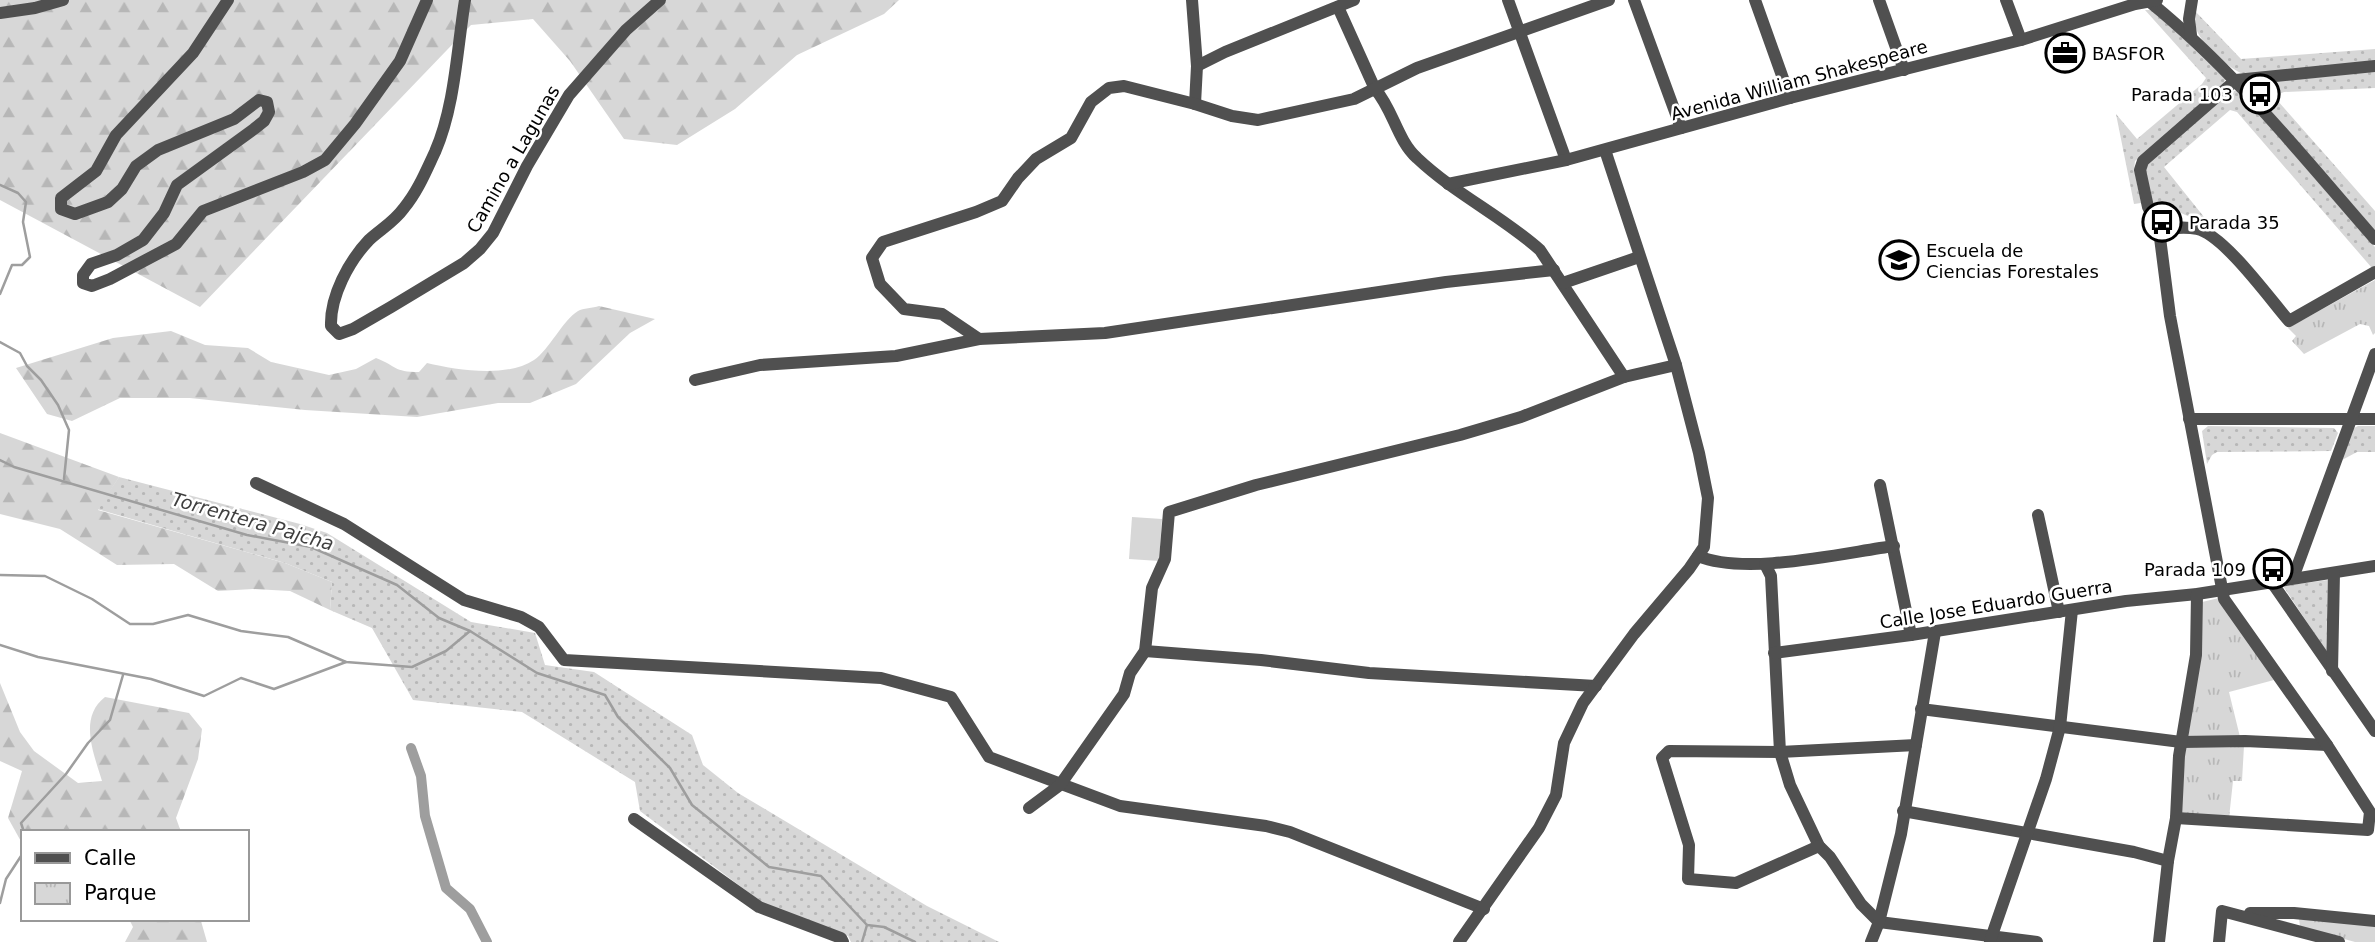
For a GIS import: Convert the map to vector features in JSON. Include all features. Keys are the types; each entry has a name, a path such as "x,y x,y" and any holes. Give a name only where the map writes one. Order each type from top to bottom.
{"street":[{"path":"0,13 36,8 63,0"},
{"path":"228,0 193,53 116,135 96,171 61,198 61,209 75,214 108,202 122,189 136,166 158,150 234,119 259,100 267,102 269,112 254,130 177,185 164,213 143,240 117,255 91,264 83,275 83,283 92,286 110,279 176,244 203,211 303,172 325,160 355,124 400,61 427,0"},
{"name":"Camino a Lagunas","path":"465,0 444,125 436,149 419,187 406,206 354,259 330,310 331,326 339,334 353,329 464,263 480,249 493,233 527,166 569,95 626,30 660,0"},
{"path":"1192,0 1197,66 1195,104"},
{"path":"1197,66 1354,0"},
{"path":"1508,0 1566,160"},
{"path":"979,339 942,314 904,309 880,284 872,258 883,242 1002,201 1036,159 1071,138 1091,102 1109,88 1124,86 1232,116 1258,120 1354,99 1417,68 1609,0"},
{"path":"1634,0 1681,128"},
{"path":"1755,0 1790,98"},
{"path":"1879,0 1904,70"},
{"path":"2006,0 2021,40"},
{"path":"2191,35 2189,19 2192,0"},
{"path":"2153,1 2235,80 2375,239"},
{"name":"Avenida William Shakespeare","path":"1448,184 1605,150 1790,98 2021,40 2134,2 2153,1"},
{"path":"1338,7 1375,89 1384,99 1415,156 1448,184 1525,236 1540,250 1624,377"},
{"path":"2176,818 2368,830 2370,812 2327,745 2224,598 2164,280 2159,230 2148,207 2140,165 2235,80 2375,66"},
{"path":"1459,942 1539,828 1556,795 1564,743 1583,702 1704,547 1709,498 1675,365 1605,150"},
{"path":"2159,230 2197,229 2210,234 2227,248 2288,321 2375,272"},
{"path":"1563,283 1639,257"},
{"path":"695,380 760,365 897,356 979,339 1105,332 1446,282 1554,270"},
{"path":"2293,578 2375,354"},
{"path":"1029,807 1060,785 1124,694 1130,673 1144,652 1152,588 1165,559 1169,512 1256,485 1460,435 1521,417 1624,377 1675,365"},
{"path":"2189,419 2375,419"},
{"path":"256,483 344,524 464,600 521,617 539,627 564,660 881,678 951,697 989,757 1060,785 1120,806 1266,826 1290,832 1484,909"},
{"path":"1881,485 1912,635"},
{"path":"1990,938 2046,779 2060,727 2065,611 2038,515"},
{"path":"1698,556 1715,563 1765,564 1894,546"},
{"path":"1765,564 1771,576 1780,752 1790,785 1819,846 1830,857 1861,904 1879,922 2037,942"},
{"path":"2375,566 2271,581 2375,731"},
{"path":"2332,672 2334,573"},
{"name":"Calle Jose Eduardo Guerra","path":"1774,653 1935,632 2271,581"},
{"path":"2159,942 2176,818 2181,742 2196,655 2197,594"},
{"path":"1871,942 1879,922 1901,834 1935,632"},
{"path":"1144,652 1261,660 1369,673 1596,686"},
{"path":"1921,709 2181,742 2245,741 2327,745"},
{"path":"1819,846 1736,883 1688,879 1689,845 1662,758 1669,751 1780,752 1916,745"},
{"path":"1903,811 2134,852 2168,861"},
{"path":"634,819 759,907 843,942"},
{"path":"2228,912 2294,913 2375,920"},
{"path":"2220,942 2228,912"},
{"path":"2228,912 2339,942"}],"green space":[{"path":"0,0 899,0 884,14 797,55 735,109 677,145 624,139 570,61 533,19 471,25 200,307 0,200"},
{"path":"2145,10 2157,13 2225,79 2224,84 2135,161 2134,169 2141,203 2134,204 2116,114 2137,139 2206,78"},
{"path":"2195,11 2241,59 2375,49 2375,62 2244,74 2224,62 2203,41 2196,28"},
{"path":"2375,71 2375,88 2284,92 2279,94 2277,100 2375,211 2375,230 2251,90 2253,84"},
{"path":"2238,90 2375,247 2375,266 2372,268 2237,112 2230,110 2164,167 2212,227 2181,213 2153,205 2144,170 2150,161 2230,92"},
{"path":"2375,280 2373,335 2369,326 2360,324 2304,354 2292,341 2296,336 2288,328"},
{"path":"599,306 655,319 630,333 576,384 530,403 498,403 417,417 305,410 190,398 120,398 72,421 47,414 16,368 113,338 171,331 205,345 248,348 271,362 329,375 356,369 376,358 400,370 411,372 419,372 427,363 466,370 496,371 523,366 534,360 572,315 580,310"},
{"path":"2208,426 2334,428 2338,433 2331,451 2217,452 2207,464 2202,431"},
{"path":"2358,426 2375,426 2375,452 2357,452 2342,460 2350,430"},
{"path":"0,433 119,477 98,510 285,563 332,582 330,610 290,591 218,591 174,564 117,565 60,529 0,514"},
{"path":"119,477 327,533 471,622 535,633 545,665 594,672 692,735 703,765 738,793 927,906 999,942 851,942 848,936 764,904 640,811 635,782 522,712 413,700 372,628 330,610 332,582 285,563 97,509"},
{"path":"1132,517 1162,519 1159,561 1129,559"},
{"path":"2328,580 2326,651 2283,586"},
{"path":"2219,598 2274,680 2229,692 2240,737 2188,739 2199,662 2202,602"},
{"path":"0,683 20,732 34,751 78,783 102,781 92,748 90,726 92,715 105,697 189,713 202,729 198,759 176,818 180,830 21,830 21,841 8,818 22,771 0,761"},
{"path":"2186,746 2244,746 2242,781 2233,781 2229,818 2179,815"},
{"path":"2299,919 2375,924 2375,942 2355,942 2305,928 2300,926"},
{"path":"130,921 201,921 207,942 125,942 133,927"}],"waterway":[{"path":"0,185 18,193 26,202 23,222 30,257 22,265 12,265 0,294"},
{"path":"0,342 20,353 58,405 69,430 64,479"},
{"name":"Torrentera Pajcha","path":"0,460 14,467 247,535 311,547 397,585 439,618 470,631 537,673 605,695 618,717 670,768 692,805 769,867 821,876 867,925 884,927 915,942"},
{"path":"0,575 45,576 92,599 130,624 153,624 188,615 241,631 288,637 346,662 412,667 446,651 470,631"},
{"path":"0,645 38,657 151,679 204,696 241,678 274,689 346,662"},
{"path":"23,830 21,823 110,720 123,675"},
{"path":"411,748 421,776 425,816 446,888 470,909 487,942"},
{"path":"0,903 6,879 21,856"},
{"path":"862,942 867,925"}],"place":[{"name":"BASFOR","path":"2065,53"},
{"name":"Parada 103","path":"2260,94"},
{"name":"Parada 35","path":"2162,222"},
{"name":"Escuela de Ciencias Forestales","path":"1899,260"},
{"name":"Parada 109","path":"2273,569"}]}
